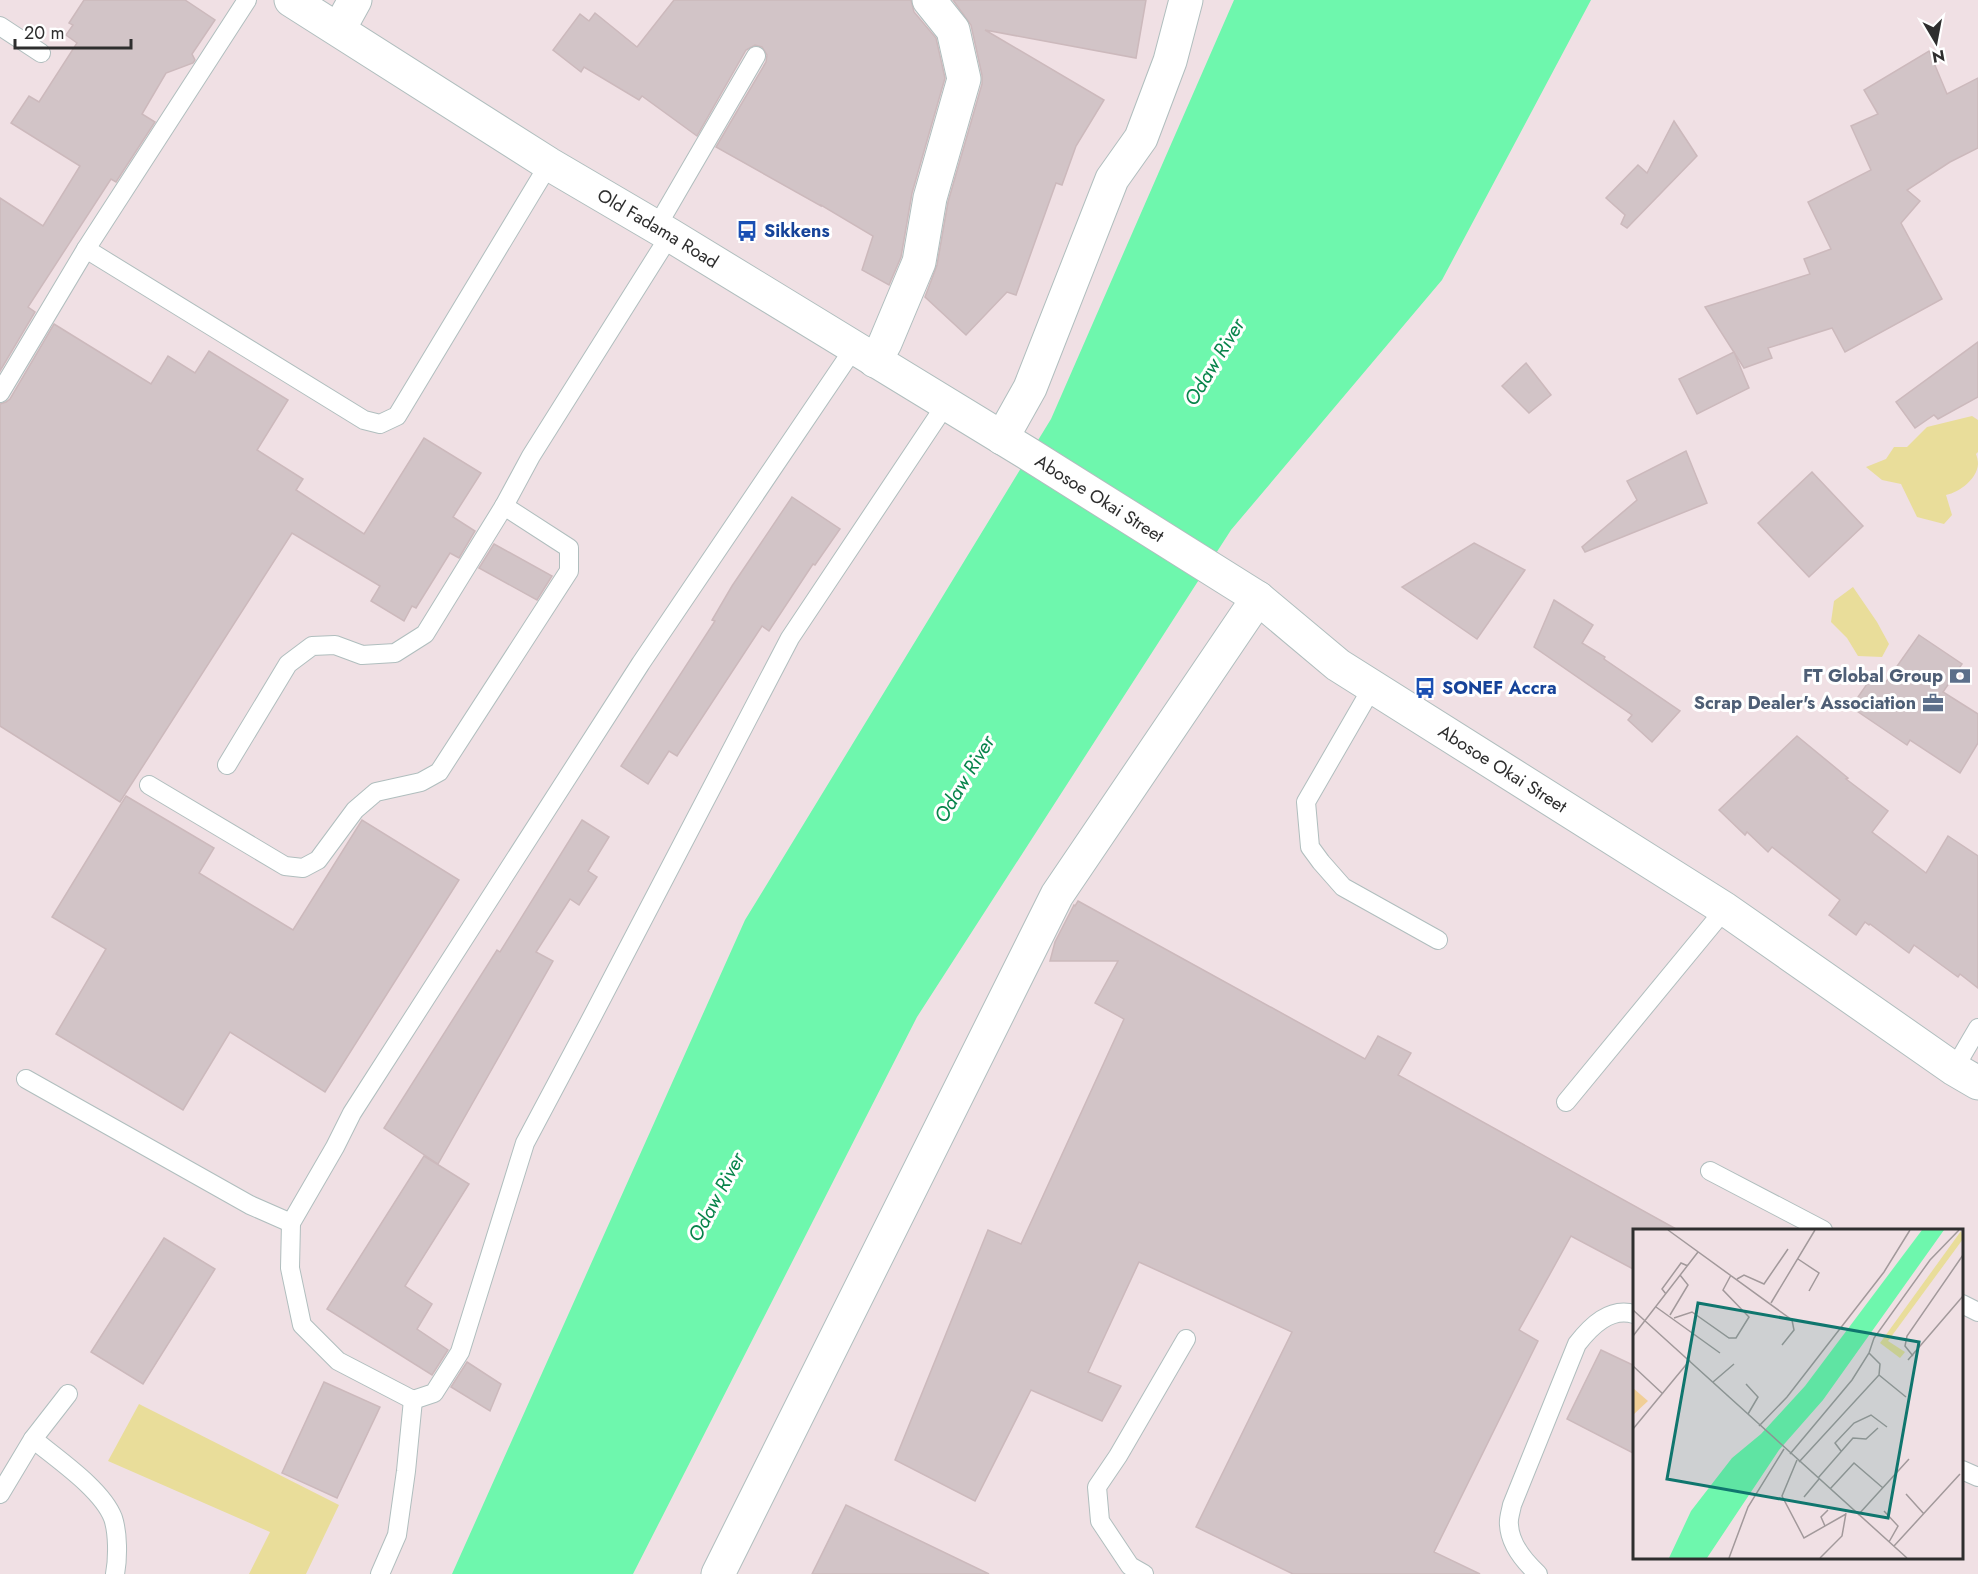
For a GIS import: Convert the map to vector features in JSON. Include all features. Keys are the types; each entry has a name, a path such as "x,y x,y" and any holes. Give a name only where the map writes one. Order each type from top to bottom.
{"street":[{"name":"Old Fadama Road","path":"291,0 549,164 1015,445"},
{"path":"339,29 355,0"},
{"path":"864,354 885,342 919,262 930,198 964,79 953,30 929,0"},
{"path":"1015,445 1030,388 1112,179 1141,138 1170,61 1186,0"},
{"name":"Abosoe Okai Street","path":"1015,445 1249,592 1338,665 1725,909 1966,1076"},
{"path":"718,1574 1057,895 1249,592"}],"lane":[{"path":"0,393 86,249 247,0"},
{"path":"0,26 41,53"},
{"path":"227,765 288,664 312,646 335,645 362,654 395,653 425,634 504,506 663,231 756,56"},
{"path":"86,249 364,420 380,424 397,416 549,164"},
{"path":"864,354 609,713 352,1113 291,1223 290,1268 302,1325 338,1361 413,1400 434,1393 460,1352 525,1143 790,638 946,404"},
{"path":"149,785 285,866 303,868 318,860 355,810 376,792 422,782 439,772 569,571 569,548 504,506"},
{"path":"1373,686 1306,802 1310,848 1343,887 1438,940"},
{"path":"1566,1102 1725,909"},
{"path":"1966,1076 1978,1028"},
{"path":"26,1079 250,1205 291,1223"},
{"path":"1710,1171 1821,1229"},
{"path":"1963,1304 1978,1312"},
{"path":"1538,1574 1527,1563 1515,1544 1509,1525 1512,1505 1578,1344 1588,1330 1600,1320 1615,1313 1633,1313"},
{"path":"1144,1574 1130,1566 1100,1521 1097,1487 1118,1456 1186,1339"},
{"path":"0,1494 33,1439 68,1394"},
{"path":"380,1574 397,1535 413,1400"},
{"path":"33,1439 94,1489 113,1518 118,1556 115,1574"},
{"path":"1963,1470 1978,1477"}],"shaded area":[{"path":"1972,416 1978,420 1977,470 1967,484 1946,495 1952,515 1944,524 1917,517 1901,484 1882,480 1866,467 1886,459 1894,447 1907,447 1927,427"},
{"path":"1853,587 1889,644 1882,657 1858,656 1847,638 1831,622 1834,601"},
{"path":"139,1404 339,1505 306,1574 249,1574 270,1532 108,1461"}],"water":[{"name":"Odaw River","path":"1234,0 1591,0 1442,280 1231,530 917,1017 633,1574 452,1574 745,920 1051,419"}],"building":[{"path":"84,0 185,0 215,20 192,54 195,60 193,63 166,73 142,114 155,122 116,182 111,179 28,307 35,312 0,371 0,198 43,226 80,166 11,123 29,96 39,102 77,43 66,35 73,25 69,23"},
{"path":"674,0 911,0 914,12 936,38 945,78 912,193 901,257 889,285 862,270 873,236 716,147 766,62 767,55 762,47 755,45 746,50 697,136 642,96 639,100 584,67 581,72 553,50 580,14 589,21 595,13 637,47"},
{"path":"953,0 1146,0 1136,58 985,30 1104,100 1076,146 1062,185 1056,183 1016,295 1007,292 966,335 925,297 937,265 948,202 982,84 971,25"},
{"path":"1929,51 1947,94 1978,78 1978,148 1950,162 1907,190 1920,201 1901,223 1942,299 1845,352 1832,328 1768,348 1772,358 1744,368 1705,307 1810,274 1804,259 1831,249 1808,202 1871,170 1851,126 1878,114 1864,90"},
{"path":"1674,121 1697,156 1627,228 1621,224 1625,215 1606,198 1638,165 1647,173"},
{"path":"54,324 151,384 168,356 195,373 209,351 288,400 257,450 303,479 296,490 364,534 424,438 481,473 453,517 475,531 459,558 450,553 416,608 412,606 404,621 371,601 380,586 292,533 120,802 0,726 0,404 10,399"},
{"path":"1978,342 1978,397 1938,419 1934,415 1915,428 1896,402"},
{"path":"1734,352 1749,388 1697,414 1679,379"},
{"path":"1526,363 1551,395 1529,413 1502,386"},
{"path":"1686,451 1707,503 1585,552 1582,547 1637,500 1627,481"},
{"path":"1812,472 1863,526 1809,577 1758,523"},
{"path":"792,497 840,529 815,565 813,564 769,631 762,626 677,756 669,751 648,784 621,766 715,621 712,620 732,586"},
{"path":"1474,543 1525,570 1477,639 1402,587"},
{"path":"494,544 552,576 537,600 479,568"},
{"path":"1554,600 1593,625 1582,643 1680,711 1652,742 1628,720 1632,715 1534,647"},
{"path":"1919,635 1962,664 1943,692 1978,714 1978,743 1960,773 1910,740 1907,745 1851,707 1874,674 1886,682"},
{"path":"1797,736 1848,778 1846,779 1888,811 1872,832 1926,873 1948,836 1978,856 1978,988 1960,974 1958,977 1914,945 1909,953 1870,924 1865,922 1856,935 1829,915 1840,900 1772,847 1768,852 1747,832 1745,835 1719,810"},
{"path":"126,796 214,848 199,873 293,930 362,820 459,880 325,1092 230,1032 183,1110 56,1034 106,949 52,917"},
{"path":"582,820 609,837 588,871 597,877 579,905 570,899 536,952 553,961 438,1164 384,1128 497,950 500,952"},
{"path":"1078,901 1365,1059 1378,1036 1411,1053 1398,1075 1676,1229 1633,1229 1633,1269 1571,1236 1519,1330 1538,1341 1434,1552 1480,1574 1293,1574 1196,1527 1292,1332 1139,1262 1088,1372 1121,1386 1102,1421 1031,1390 975,1501 895,1460 988,1230 1021,1244 1124,1019 1095,1003 1118,961 1050,961 1055,942"},
{"path":"424,1156 469,1184 405,1286 432,1304 417,1329 448,1350 432,1375 327,1309"},
{"path":"164,1238 215,1269 143,1384 91,1352"},
{"path":"1601,1350 1633,1365 1633,1453 1567,1419"},
{"path":"467,1362 501,1384 490,1411 451,1387"},
{"path":"324,1382 380,1407 337,1498 282,1473"},
{"path":"846,1505 989,1574 812,1574"}],"place":[{"name":"Sikkens","path":"747,231"},
{"name":"FT Global Group","path":"1960,676"},
{"name":"SONEF Accra","path":"1425,688"},
{"name":"Scrap Dealer's Association","path":"1933,703"}]}
